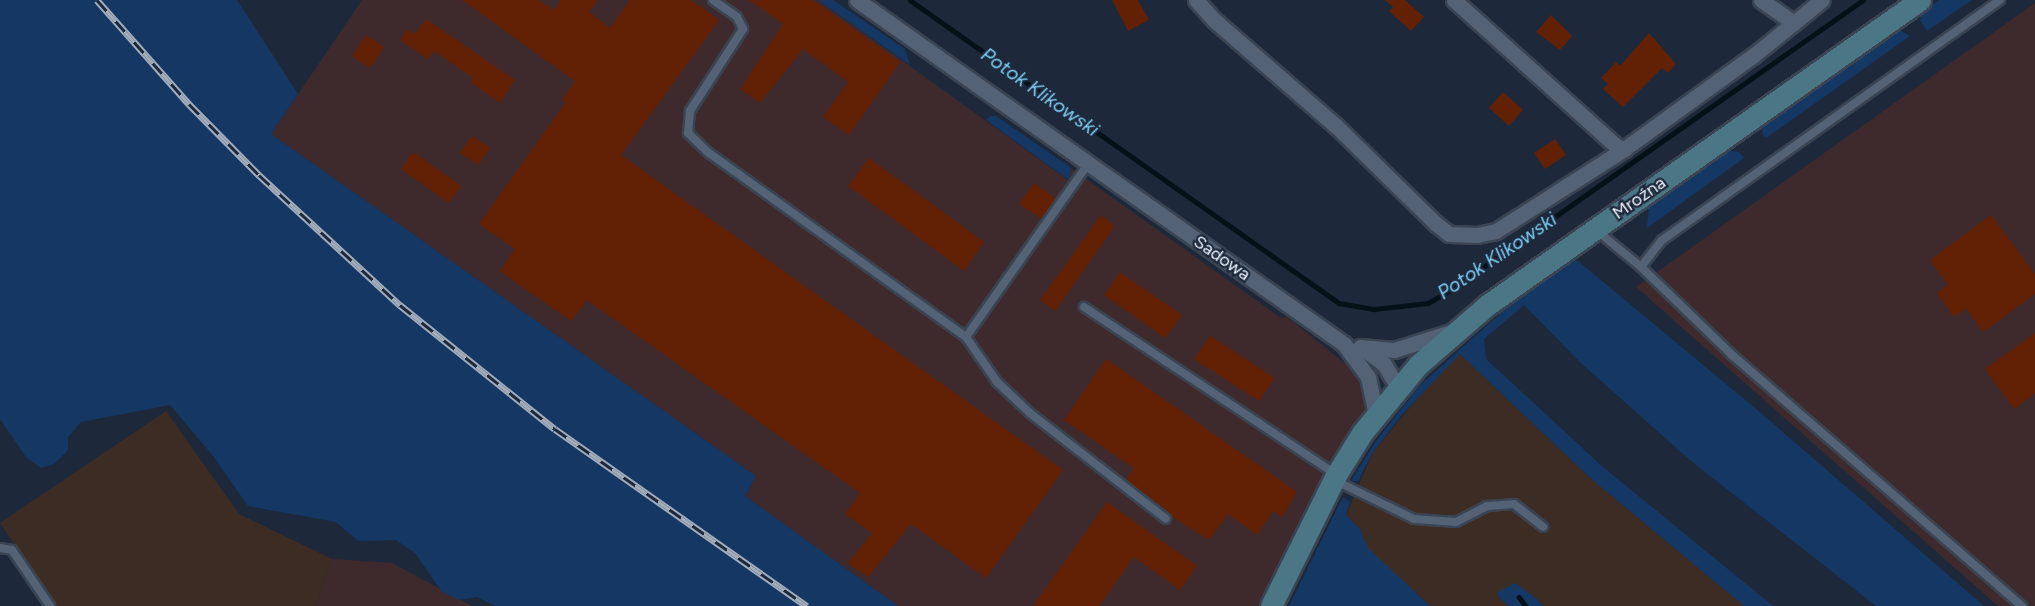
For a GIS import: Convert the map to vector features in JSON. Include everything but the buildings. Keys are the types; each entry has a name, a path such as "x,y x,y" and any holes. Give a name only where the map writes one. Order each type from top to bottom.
{"main road":[{"name":"Mroźna","path":"1376,415 1397,386 1454,331 1920,0"},
{"path":"1271,606 1335,478 1376,415"}],"street":[{"name":"Sadowa","path":"857,0 1344,344 1368,377 1376,415"},
{"path":"1196,0 1449,234 1478,235 1496,231 1624,149 1822,0"},
{"path":"1454,0 1616,146 1624,149"},
{"path":"1761,0 1794,23"},
{"path":"1344,344 1394,350 1454,331"},
{"path":"1360,347 1384,364 1397,386"},
{"path":"1368,377 1397,386"}],"lane":[{"path":"713,0 737,17 743,29 690,111 688,133 709,153 966,337 974,353 997,382 1030,413 1166,519"},
{"path":"1641,267 1662,240 2000,0"},
{"path":"966,337 1088,164"},
{"path":"1595,229 1641,267 1732,355 2022,606"},
{"path":"1084,307 1335,478 1414,519 1456,522 1487,506 1514,504 1543,527"},
{"path":"0,548 12,550 50,606"}],"shaded area":[{"path":"0,0 237,0 298,94 271,134 756,476 745,496 898,606 495,606 477,597 459,600 442,592 415,553 396,540 358,541 336,522 248,506 214,457 170,405 81,422 68,437 68,450 54,464 41,468 26,457 0,419"},
{"path":"362,0 818,0 1068,180 1071,168 1281,318 1287,317 1362,377 1368,401 1363,419 1263,606 898,606 745,496 756,476 271,134"},
{"path":"818,0 833,0 905,49 910,65"},
{"path":"1939,0 1972,0 1927,31 1920,20 1923,12"},
{"path":"2035,3 2035,606 1998,606 1636,287"},
{"path":"1896,28 1910,36 1766,138 1763,135 1762,129 1769,118"},
{"path":"990,116 996,116 1071,168 1069,180 986,120"},
{"path":"1726,150 1739,152 1744,158 1647,228 1649,205"},
{"path":"1573,257 1755,408 1984,606 1876,606 1691,461 1581,363 1524,305 1484,339 1486,359 1603,467 1773,606 1744,606 1589,477 1460,354 1401,416 1373,452 1358,481 1351,481 1374,444 1419,386 1499,315 1496,310"},
{"path":"1460,354 1589,477 1744,606 1543,606 1536,598 1499,598 1509,606 1430,606 1367,548 1360,529 1346,515 1373,452 1431,382"},
{"path":"166,411 239,514 332,559 316,606 57,606 0,523"},
{"path":"1343,497 1350,502 1346,515 1360,529 1368,548 1430,606 1289,606"},
{"path":"332,559 392,563 472,606 316,606"},
{"path":"1515,583 1543,606 1509,606 1499,598 1497,592"}],"waterway":[{"name":"Potok Klikowski","path":"910,0 1339,303 1374,309 1428,303 1452,289 1863,0"},
{"path":"1519,597 1526,606"}],"railway":[{"path":"97,0 189,104 259,175 400,305 555,429 807,606"}]}
